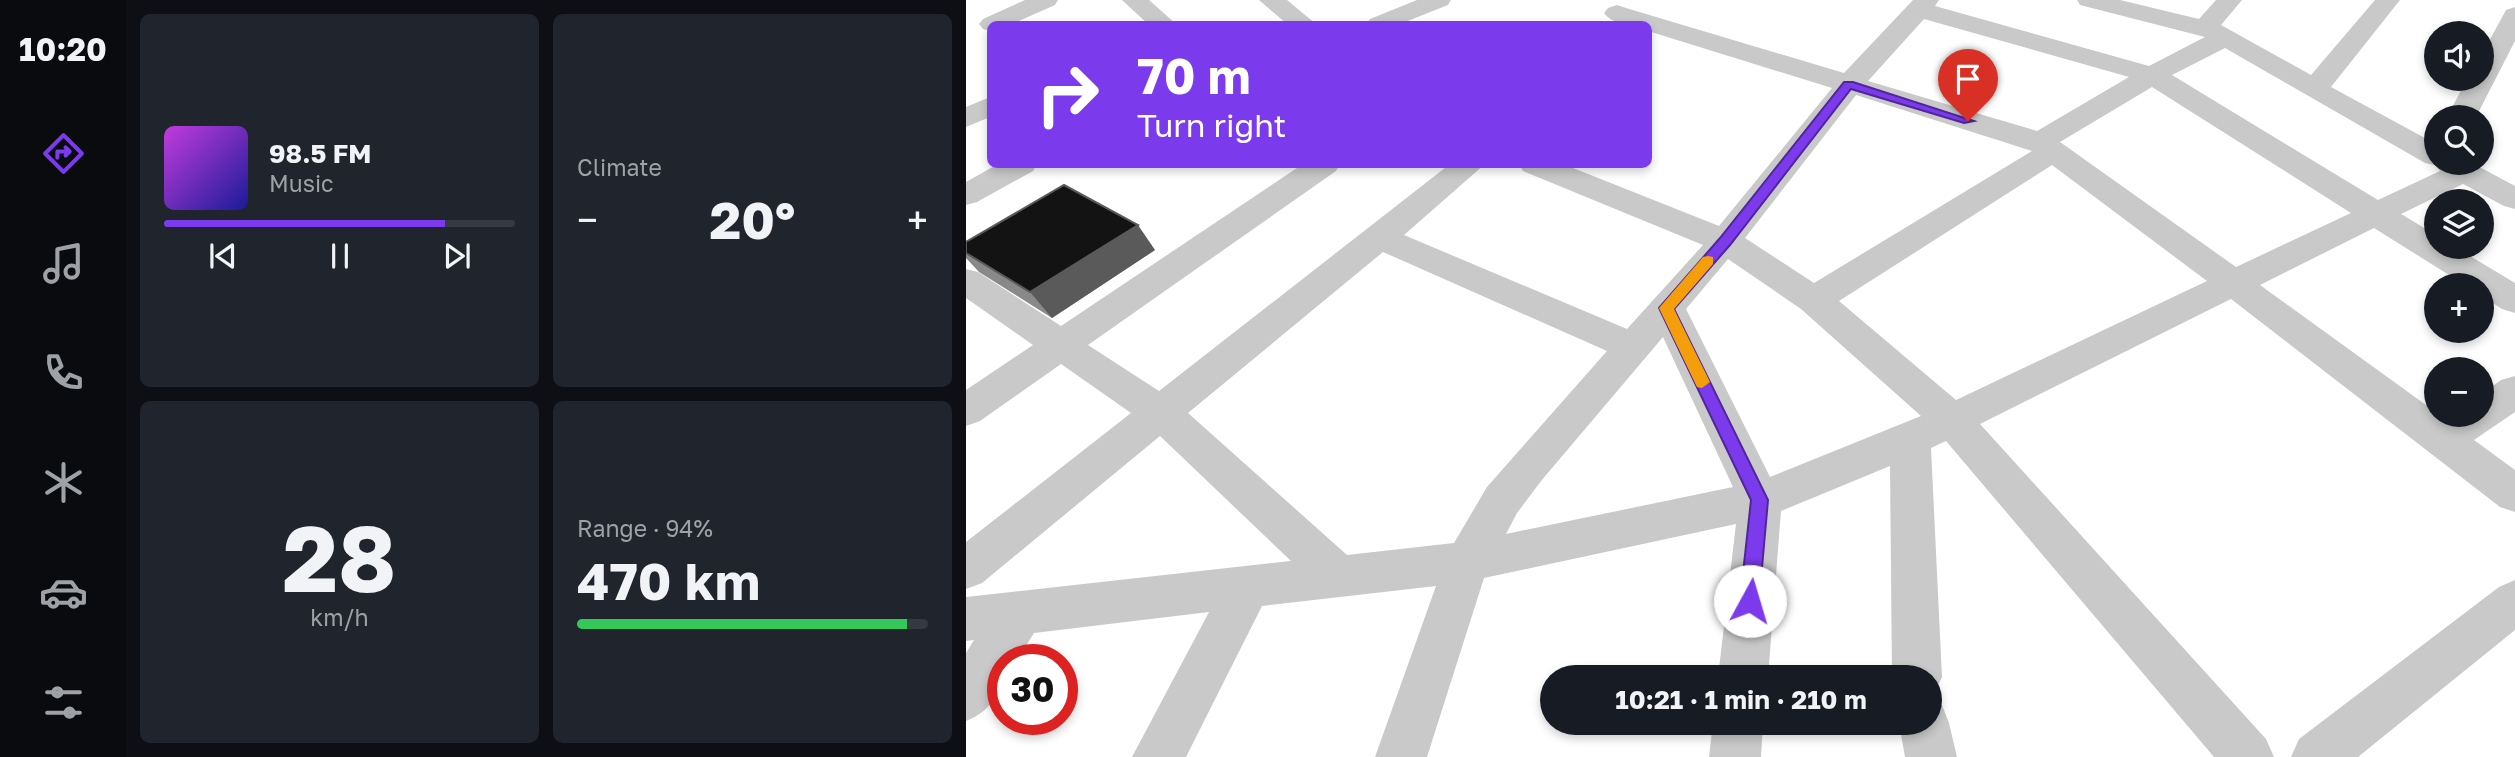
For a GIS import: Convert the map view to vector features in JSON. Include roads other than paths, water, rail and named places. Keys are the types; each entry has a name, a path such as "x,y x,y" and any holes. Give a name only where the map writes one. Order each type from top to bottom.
{"street":[{"path":"1000,21 1046,0"},
{"path":"1134,0 1156,21"},
{"path":"1271,0 1299,21"},
{"path":"1386,21 1439,0"},
{"path":"2090,0 2215,32 2424,149"},
{"path":"1814,300 2047,147 2215,32 2230,0"},
{"path":"2314,89 2388,0"},
{"path":"1401,757 1467,562 1503,500 1526,469 1725,241 1849,85 1922,4 2152,75 2515,300"},
{"path":"1617,12 1646,21"},
{"path":"2494,54 2515,15"},
{"path":"1652,23 2047,147 2234,283 2515,494"},
{"path":"966,36 987,27"},
{"path":"2494,75 2515,76"},
{"path":"966,118 987,108"},
{"path":"966,195 1016,168"},
{"path":"966,410 1315,168"},
{"path":"966,569 1465,168"},
{"path":"1545,168 1725,241 1814,300 1952,420 2248,757"},
{"path":"966,620 1467,562 1759,500 1910,440 1952,420 2378,213 2433,175"},
{"path":"2472,175 2515,199"},
{"path":"1379,237 1633,347"},
{"path":"969,286 1060,343 1160,412 1338,576"},
{"path":"1667,308 1759,500 1744,665"},
{"path":"2494,405 2515,391"},
{"path":"2443,440 2462,427"},
{"path":"1910,440 1917,665"},
{"path":"1158,757 1248,587"},
{"path":"2317,757 2515,602"},
{"path":"966,696 1020,613"},
{"path":"1735,757 1737,735"},
{"path":"1926,735 1931,757"}]}
